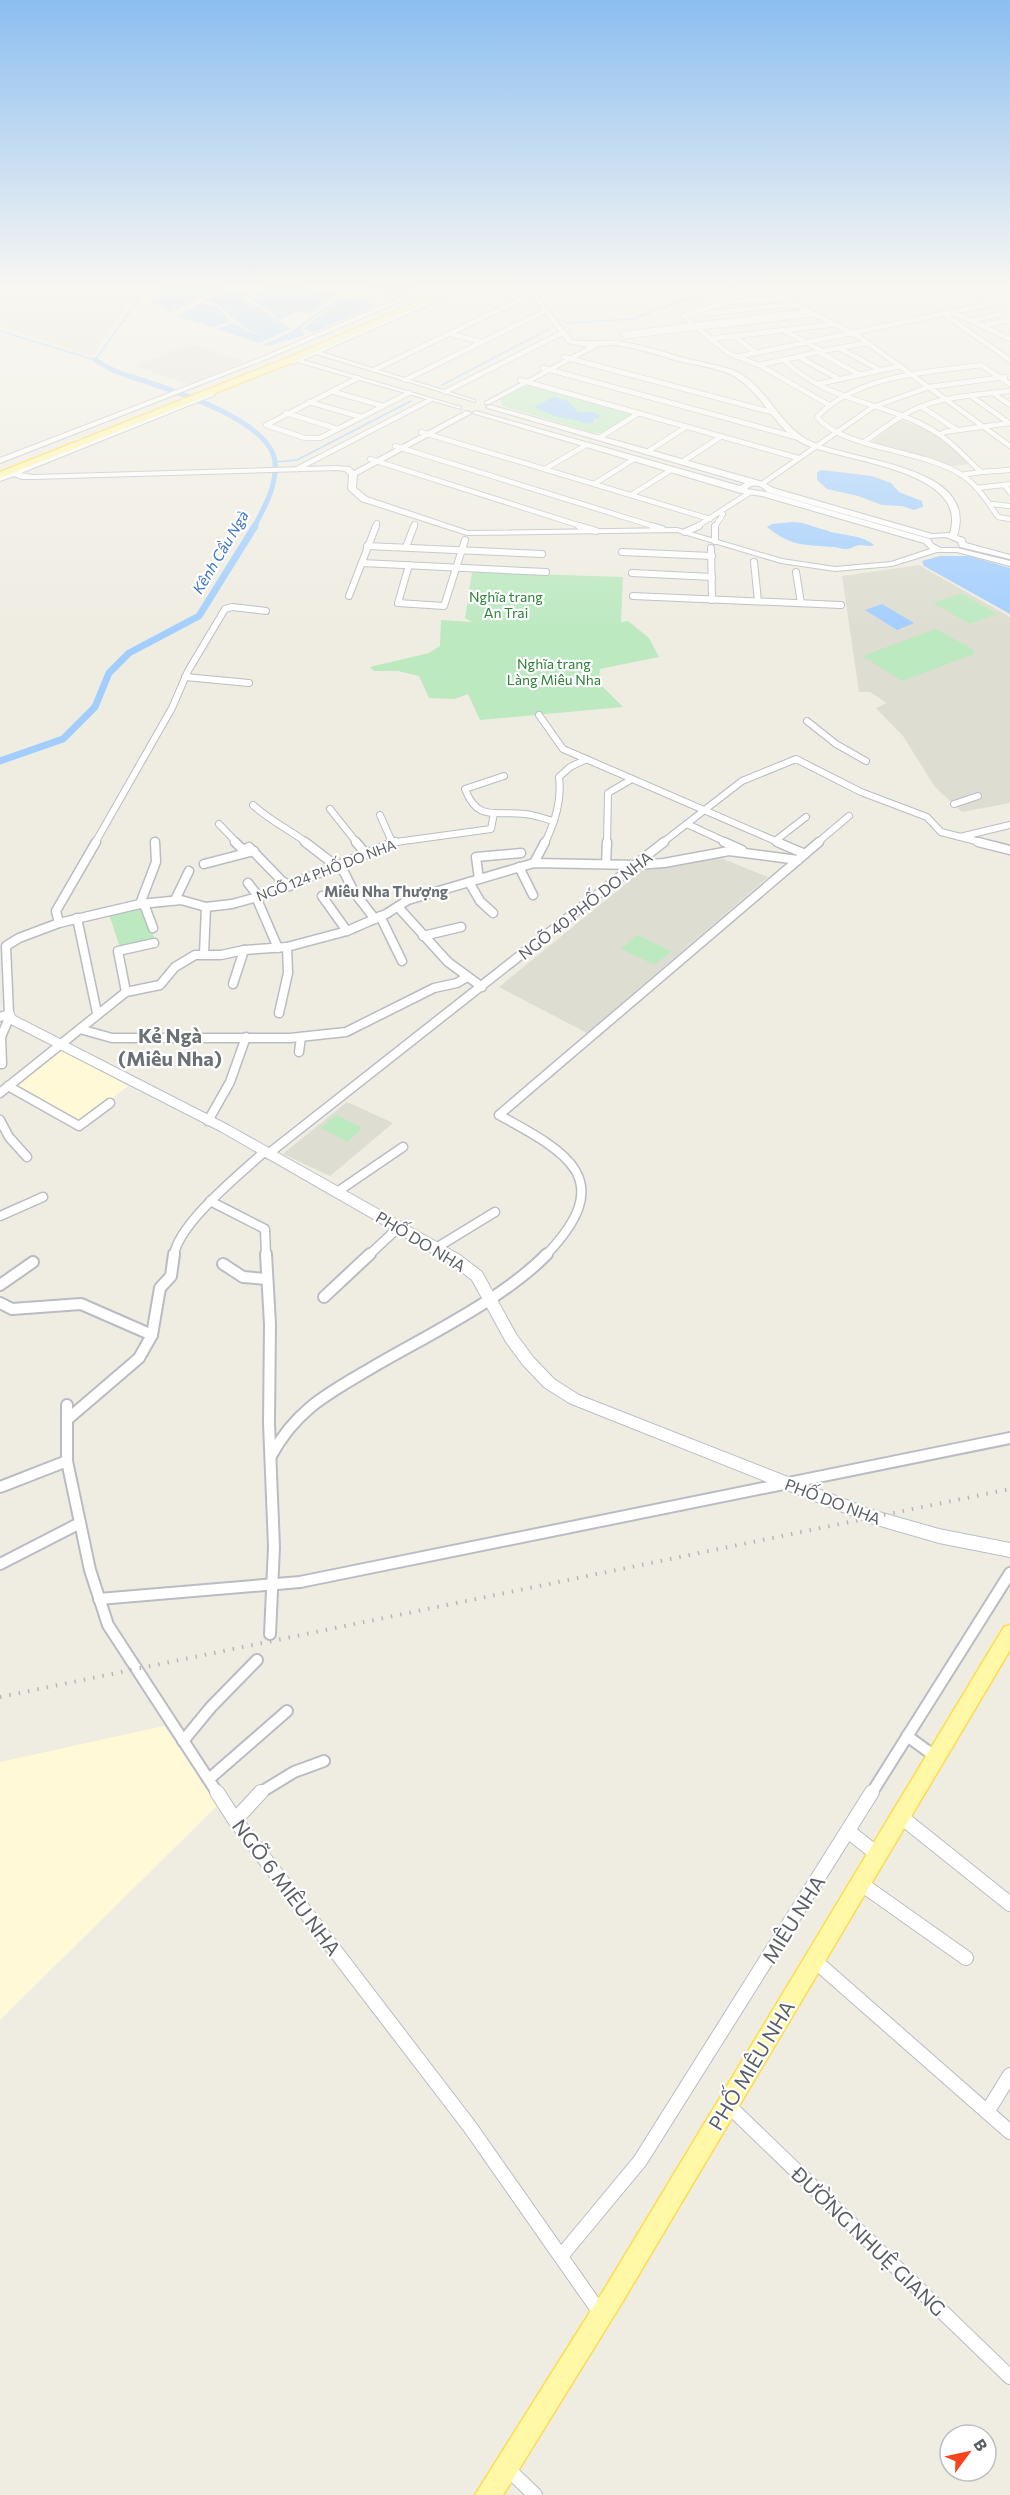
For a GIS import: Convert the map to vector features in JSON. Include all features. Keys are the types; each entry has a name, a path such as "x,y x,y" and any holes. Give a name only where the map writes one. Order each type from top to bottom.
{"main road":[{"path":"2,461 158,400"},
{"path":"0,477 193,400"},
{"name":"PHỐ MIÊU NHA","path":"488,2495 728,2105 1010,1633"}],"street":[{"path":"312,400 266,424 309,439 320,438 394,400"},
{"path":"364,400 383,406"},
{"path":"293,469 429,400"},
{"path":"431,400 746,491 766,492 930,538 953,536 961,540 960,547"},
{"path":"2,461 24,477 336,468 351,472 466,411 487,411 489,405 495,400"},
{"path":"593,400 798,458"},
{"path":"662,400 800,438 816,446 894,467 932,483 956,507 957,521 953,536"},
{"path":"727,400 775,413"},
{"path":"764,400 800,438"},
{"path":"821,400 829,405"},
{"path":"837,400 817,417 834,433 936,462 962,475 991,504 998,517 1010,519"},
{"path":"853,400 902,416 940,435 981,472"},
{"path":"712,600 715,524 746,491 746,484 758,484 873,407 891,400"},
{"path":"864,442 902,416 945,400"},
{"path":"948,400 1010,446"},
{"path":"977,400 1009,423"},
{"path":"466,411 461,404 476,401 758,484 766,492"},
{"path":"309,402 361,417"},
{"path":"922,407 957,430"},
{"path":"286,413 338,429"},
{"path":"599,438 639,413"},
{"path":"940,435 944,432 1009,423"},
{"path":"647,452 686,427"},
{"path":"425,433 710,519"},
{"path":"682,462 722,436"},
{"path":"545,469 585,445"},
{"path":"399,447 663,530"},
{"path":"594,484 634,459"},
{"path":"373,460 596,531"},
{"path":"631,495 671,470"},
{"path":"962,475 1010,470"},
{"path":"351,472 352,489 364,499 467,533 663,530 685,532 713,544 781,561 843,569 892,564 937,549 960,547 1010,557"},
{"path":"976,488 1007,484 1010,492"},
{"path":"991,504 1010,506"},
{"path":"685,532 729,507"},
{"path":"348,596 377,523"},
{"path":"406,547 415,524"},
{"path":"930,538 930,546 937,549"},
{"path":"410,565 398,603 444,606 465,540"},
{"path":"367,546 542,554"},
{"path":"960,547 1010,564"},
{"path":"622,552 712,556"},
{"path":"754,562 758,602"},
{"path":"362,563 546,572"},
{"path":"796,572 801,603"},
{"path":"632,573 712,577"},
{"path":"633,596 841,605"},
{"path":"59,923 56,911 172,708 185,677 225,609 266,611"},
{"path":"185,677 249,683"},
{"path":"539,715 563,749 775,841 802,857"},
{"path":"807,721 836,744 866,761"},
{"path":"534,863 554,821 561,788 559,777 570,767 587,759"},
{"name":"NGÕ 40 PHỐ DO NHA","path":"152,1335 160,1288 171,1275 175,1250 192,1221 210,1201 266,1153 482,987 702,810 742,781 796,759 884,802 927,817 941,832 1010,850"},
{"path":"504,776 465,789 471,805 485,813 525,814 554,821"},
{"path":"606,864 608,792 632,779"},
{"path":"954,804 978,796"},
{"path":"253,806 269,820 288,828 344,872 354,892 377,917 400,953 402,962"},
{"path":"330,809 366,854"},
{"name":"NGÕ 124 PHỐ DO NHA","path":"6,1016 6,946 19,938 77,918 142,904 175,900 206,907 257,897 337,867 392,842 491,829 494,813"},
{"path":"380,815 392,842"},
{"path":"271,1456 285,1430 299,1414 316,1401 524,1275 569,1229 579,1213 582,1197 581,1180 572,1163 561,1152 499,1115 849,816"},
{"path":"775,841 806,817"},
{"path":"219,824 242,849 251,848"},
{"path":"687,824 747,852"},
{"path":"957,837 1010,825"},
{"path":"153,928 142,904 156,862 155,841"},
{"path":"204,864 251,848"},
{"path":"251,848 282,881 290,886"},
{"path":"0,1093 126,992 160,985 181,962 195,955 221,955 244,950 287,947 347,931 433,891 534,863 636,865 664,863 729,851 802,857"},
{"path":"479,879 476,857 521,853"},
{"path":"519,867 533,895"},
{"path":"175,900 179,891 188,882 189,871"},
{"path":"469,882 480,900 493,913"},
{"path":"248,883 257,897 278,948"},
{"path":"322,896 347,931"},
{"path":"398,906 448,962 482,987"},
{"path":"204,954 206,907"},
{"path":"77,918 98,1013"},
{"path":"423,936 460,927"},
{"path":"126,992 118,951 154,943"},
{"path":"279,1013 288,973 287,947"},
{"path":"233,984 244,950"},
{"path":"80,1029 112,1038 246,1037 272,1039 346,1032 434,988 457,983 467,977"},
{"path":"2,1064 2,1037 6,1016"},
{"name":"PHỐ DO NHA","path":"6,1016 208,1121 455,1259 477,1276 511,1338 528,1361 549,1383 574,1399 870,1516 939,1536 1010,1550"},
{"path":"299,1052 301,1036"},
{"path":"208,1121 230,1082 246,1037"},
{"path":"8,1086 79,1125 110,1103"},
{"path":"0,1120 9,1137 27,1156"},
{"path":"337,1192 403,1147"},
{"path":"0,1216 43,1197"},
{"path":"210,1201 265,1229 274,1547 270,1634"},
{"path":"436,1248 495,1212"},
{"path":"324,1297 399,1227"},
{"path":"0,1285 33,1262"},
{"path":"223,1264 253,1281 267,1279"},
{"path":"0,1303 12,1309 81,1304 152,1335 139,1358 69,1418"},
{"name":"NGÕ 6 MIÊU NHA","path":"68,1405 67,1461 90,1570 108,1625 235,1820 470,2127 562,2255 601,2314"},
{"path":"99,1599 300,1582 1010,1438"},
{"path":"0,1486 67,1461"},
{"path":"0,1564 80,1522"},
{"name":"MIÊU NHA","path":"562,2255 640,2161 1010,1573"},
{"path":"183,1741 211,1707 257,1660"},
{"path":"209,1779 287,1711"},
{"path":"907,1736 936,1757"},
{"path":"235,1820 256,1795 294,1772 324,1761"},
{"path":"900,1816 1010,1904"},
{"path":"848,1831 877,1854"},
{"path":"860,1883 966,1958"},
{"path":"814,1959 1010,2132"},
{"path":"987,2112 1010,2075"},
{"name":"ĐƯỜNG NHUỆ GIANG","path":"728,2105 1010,2377"},
{"path":"506,2467 535,2495"}],"shaded area":[{"path":"900,421 933,433 971,464 951,466 872,441"},
{"path":"919,565 1010,617 1010,803 962,812 935,787 903,736 876,708 887,703 870,692 859,692 842,576"},
{"path":"716,856 768,877 587,1033 499,987 645,868"},
{"path":"59,1048 128,1086 75,1126 8,1089"},
{"path":"347,1102 393,1123 330,1176 283,1154"},
{"path":"164,1726 220,1803 0,2020 0,1762"}],"green space":[{"path":"500,400 589,400 631,412 633,416 604,433 594,433 502,406"},
{"name":"Nghĩa trang Làng Miêu Nha","path":"472,572 623,577 621,622 628,621 649,638 659,657 600,669 599,683 623,707 480,720 468,694 455,699 429,698 419,676 398,671 374,671 370,667 429,653 440,646 441,620 472,622 465,618"},
{"path":"961,593 997,614 970,624 933,603"},
{"path":"936,629 973,649 974,654 902,681 862,656"},
{"path":"143,906 155,940 120,948 109,914"},
{"path":"637,935 671,951 655,965 621,949"},
{"path":"336,1115 362,1128 348,1142 321,1128"}],"water":[{"path":"547,400 566,400 578,412 592,412 602,416 594,419 593,423 587,423 556,416 534,407"},
{"path":"822,470 872,476 891,483 899,492 922,501 923,507 914,510 902,506 882,505 858,496 827,489 817,480 817,472"},
{"path":"792,522 857,537 874,545 858,545 845,549 806,545 783,538 767,527 772,524"},
{"path":"940,556 969,556 1010,568 1010,614 924,566 922,561"},
{"path":"882,604 914,623 897,630 865,610"}],"waterway":[{"name":"Kênh Cầu Ngà","path":"197,400 233,417 254,431 269,446 275,462 274,479 269,496 254,527"},
{"path":"274,462 297,460 411,401"},
{"name":"Kênh Cầu Ngà","path":"0,761 63,739 95,707 109,673 129,653 199,616 255,526"}],"railway":[{"path":"0,1697 1010,1489"}],"district":[{"name":"Miêu Nha Thượng","path":"386,891"},
{"name":"Kẻ Ngà (Miêu Nha)","path":"170,1046"}],"park label":[{"name":"Nghĩa trang An Trai","path":"506,604"}]}
